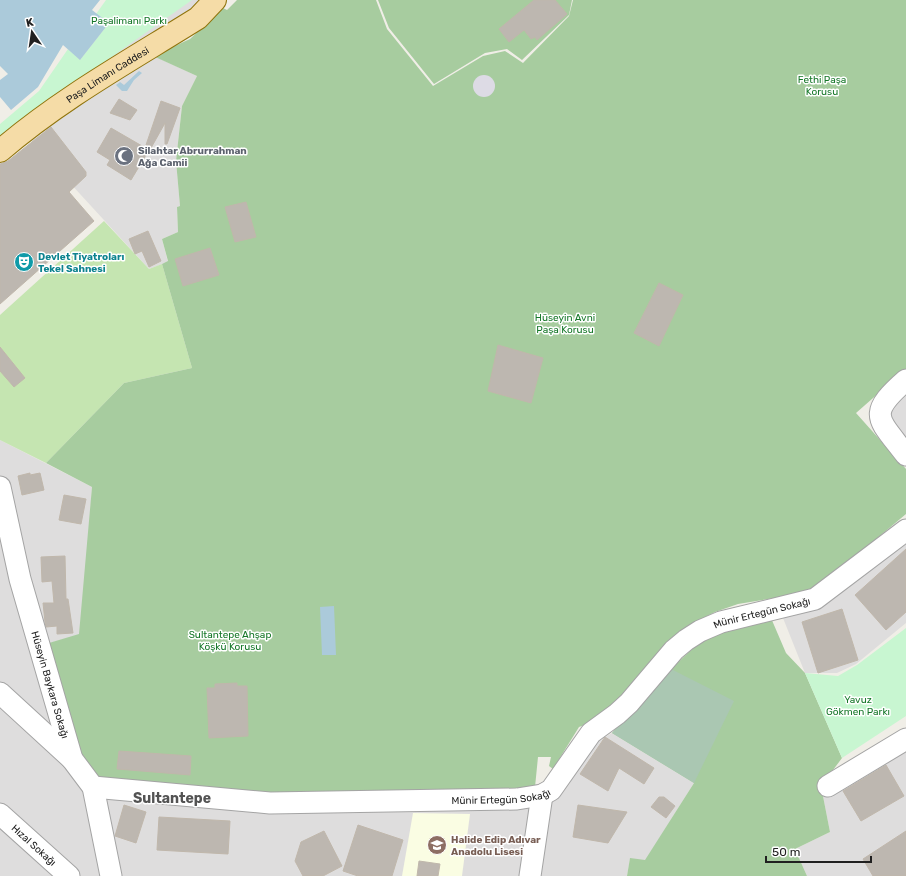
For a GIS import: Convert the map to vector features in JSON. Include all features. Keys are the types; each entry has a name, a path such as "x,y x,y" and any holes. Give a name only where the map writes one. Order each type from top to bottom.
{"main road":[{"name":"Paşa Limanı Caddesi","path":"0,151 23,132 62,105 198,18 215,0"}],"street":[{"path":"906,380 884,402 880,414 883,425 906,455"},
{"name":"Hüseyin Baykara Sokağı","path":"0,487 20,579 72,759 93,787 111,876"},
{"name":"Münir Ertegün Sokağı","path":"93,787 270,803 517,799 542,795 551,790 557,783 591,733 629,703 674,650 686,640 700,631 721,622 815,599 906,530"},
{"path":"0,693 72,759"},
{"path":"828,786 906,739"},
{"path":"530,876 542,795"},
{"name":"Hızal Sokağı","path":"0,814 69,876"}],"shaded area":[{"path":"107,0 221,0 154,56 197,76 182,106 176,161 180,206 177,207 178,232 162,239 168,262 149,269 23,132 0,130 38,104"},
{"path":"484,75 488,76 494,82 494,90 488,96 484,97 480,96 474,90 473,86 474,82 480,76"},
{"path":"906,384 906,447 880,406"},
{"path":"0,440 92,487 82,634 50,643 536,784 562,789 591,746 612,733 694,783 645,861 630,859 627,876 0,876"},
{"path":"906,527 906,623 856,664 837,673 805,673 779,608 814,596"},
{"path":"671,669 734,701 694,783 612,733"},
{"path":"906,731 906,876 807,876 795,849 830,832 821,786"},
{"name":"Halide Edip Adıvar Anadolu Lisesi","path":"413,813 470,814 462,876 402,876"}],"green space":[{"name":"Paşalimanı Parkı","path":"106,0 192,0 14,126 0,138 0,124 39,91 68,49 80,60 109,23 96,14"},
{"name":"Hüseyin Avni Paşa Korusu","path":"237,0 376,0 387,29 433,86 483,56 505,51 523,63 569,16 573,0 906,0 906,369 856,413 906,469 906,514 863,550 805,593 738,604 715,612 688,626 598,720 579,727 553,769 549,766 551,757 538,757 535,787 343,792 288,795 101,779 87,769 81,758 49,643 79,634 92,487 46,463 124,383 192,368 162,264 168,261 162,239 178,232 177,207 180,206 176,161 182,106 197,76 153,56 190,39 223,8 227,10"},
{"path":"378,0 572,0 569,15 522,60 507,49 485,53 434,84 389,28"},
{"path":"104,221 149,269 162,264 192,368 124,383 46,463 0,440 0,315"},
{"path":"771,618 786,653 805,673 842,758 821,786 830,832 795,849 807,876 627,876 630,858 645,860 694,783 612,733 671,669 713,629"},
{"name":"Yavuz Gökmen Parkı","path":"906,628 906,716 842,758 805,673 838,676 857,665"}],"water":[{"path":"0,0 100,0 92,10 109,23 80,60 63,45 38,87 11,110 0,97 0,80 8,74 0,66"},
{"path":"139,71 142,73 134,80 127,91 122,91 116,85 120,82 124,85"},
{"path":"334,606 336,655 322,655 320,607"}],"building":[{"path":"534,0 555,0 567,14 537,40 535,37 531,39 524,30 509,42 499,29"},
{"path":"119,99 137,110 130,120 110,113"},
{"path":"161,101 180,108 167,144 165,144 165,123 151,148 146,145"},
{"name":"Devlet Tiyatroları Tekel Sahnesi","path":"51,127 86,172 86,176 69,192 94,221 0,304 0,164 8,161"},
{"name":"Silahtar Abrurrahman Ağa Camii","path":"111,128 149,150 131,180 107,165 110,160 97,152"},
{"path":"246,202 256,237 235,242 225,207"},
{"path":"148,231 161,261 149,267 142,251 135,254 129,239"},
{"path":"210,248 219,275 183,286 175,259"},
{"path":"659,283 683,295 659,346 634,333"},
{"path":"498,345 543,358 531,403 488,391"},
{"path":"0,347 25,378 14,387 0,371"},
{"path":"30,473 30,475 40,473 44,490 22,495 18,476"},
{"path":"64,495 86,499 81,524 59,520"},
{"path":"906,549 906,612 886,630 855,595"},
{"path":"65,556 66,599 68,599 73,633 57,634 57,626 46,627 43,603 54,603 52,581 42,582 41,557"},
{"path":"842,609 858,660 818,673 802,622"},
{"path":"237,683 237,686 247,686 248,736 209,738 207,688 215,688 215,684"},
{"path":"605,737 654,768 644,784 619,768 608,791 580,774"},
{"path":"119,751 191,756 190,775 117,769"},
{"path":"886,765 904,796 861,821 843,791"},
{"path":"659,797 664,797 675,806 666,818 651,807"},
{"path":"124,805 146,812 136,843 115,836"},
{"path":"578,805 627,812 608,843 573,837"},
{"path":"159,817 230,821 228,854 157,850"},
{"path":"358,825 403,840 392,876 358,876 343,871"},
{"path":"324,831 342,866 323,876 303,876 295,861 301,842"},
{"path":"906,831 906,876 873,876 863,859"},
{"path":"419,861 440,864 438,876 417,876"}],"place":[{"name":"Silahtar Abrurrahman Ağa Camii","path":"124,156"},
{"name":"Devlet Tiyatroları Tekel Sahnesi","path":"24,262"},
{"name":"Halide Edip Adıvar Anadolu Lisesi","path":"437,845"}],"district":[{"name":"Sultantepe","path":"172,798"}],"park label":[{"name":"Fethi Paşa Korusu","path":"822,84"},
{"name":"Sultantepe Ahşap Köşkü Korusu","path":"230,640"}]}
